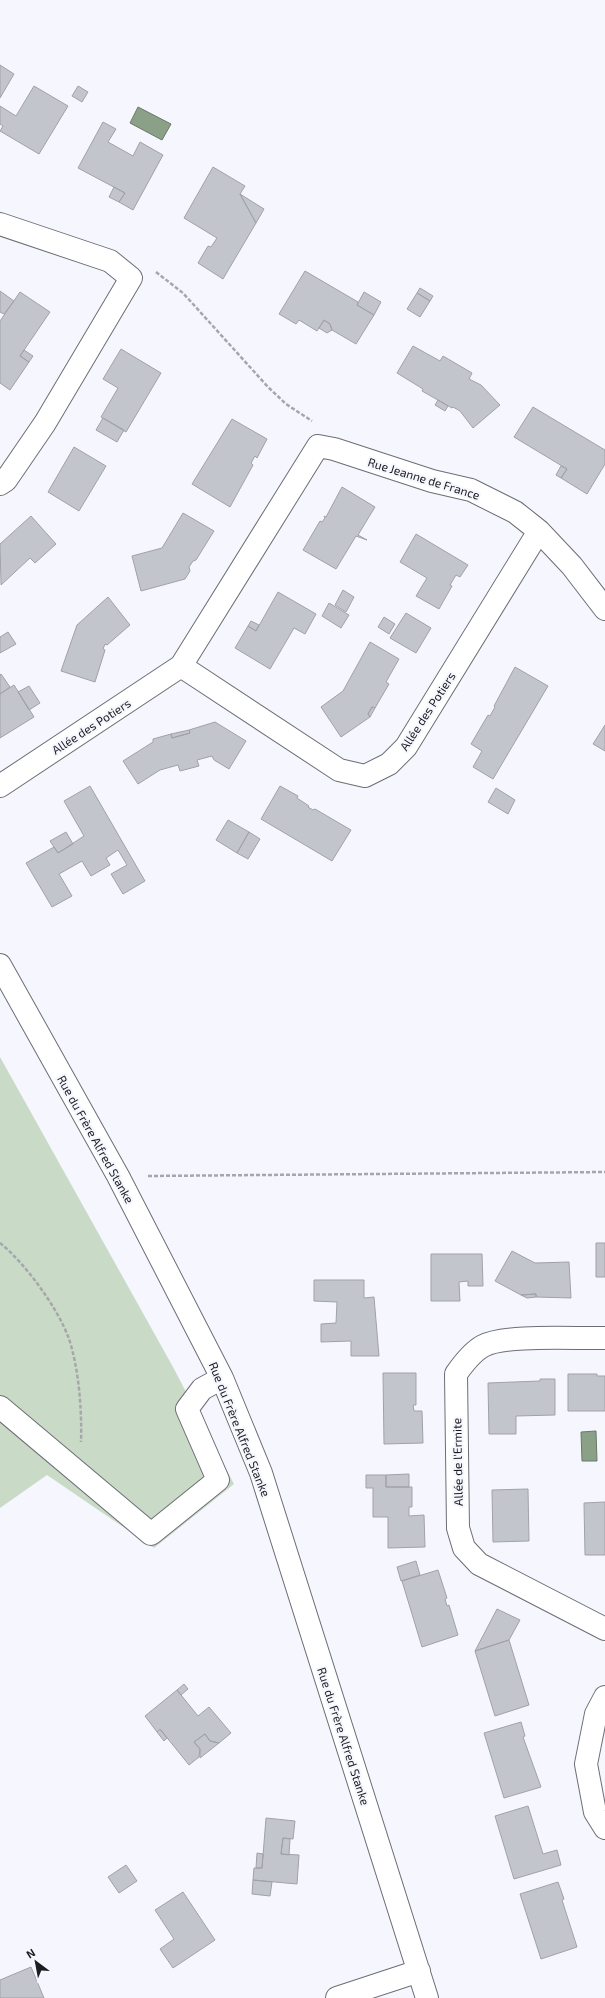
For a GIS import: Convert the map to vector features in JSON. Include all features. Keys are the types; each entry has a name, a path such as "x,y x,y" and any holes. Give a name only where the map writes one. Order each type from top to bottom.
{"street":[{"path":"0,224 110,261 131,278 44,423 6,480 0,484"},
{"name":"Rue Jeanne de France","path":"318,446 334,449 432,481 471,490 515,512 539,531 572,566 605,609"},
{"name":"Allée des Potiers","path":"0,786 181,666 318,446"},
{"name":"Allée des Potiers","path":"181,666 339,770 365,776 389,764 406,747 539,531"},
{"name":"Rue du Frère Alfred Stanke","path":"0,965 118,1176 222,1378 261,1473 427,1998"},
{"name":"Allée de l'Ermite","path":"605,1338 503,1340 483,1346 466,1360 456,1374 458,1528 464,1548 479,1564 605,1629"},
{"path":"0,1407 151,1534 218,1480 187,1409 202,1389 222,1378"},
{"path":"605,1697 596,1714 586,1764 595,1812 605,1828"},
{"path":"337,1998 419,1971"}],"path":[{"path":"154,270 183,293 268,387 286,404 318,423"},
{"path":"118,1176 605,1172"},
{"path":"0,1243 20,1261 29,1273 47,1300 69,1339 75,1361 82,1422 80,1475"}],"shaded area":[{"path":"138,107 171,124 162,140 130,123"},
{"path":"0,1057 173,1367 234,1484 154,1548 47,1475 0,1508"},
{"path":"596,1431 597,1461 582,1461 581,1432"}],"building":[{"path":"0,65 14,74 0,98"},
{"path":"34,86 68,106 39,154 0,131 3,126 0,124 0,106 16,116"},
{"path":"78,86 88,92 82,102 72,96"},
{"path":"103,122 116,129 108,142 133,156 140,142 163,155 133,210 119,202 125,193 78,168"},
{"path":"213,167 245,186 240,194 256,223 223,279 198,263 208,246 211,247 217,238 184,218"},
{"path":"114,187 125,193 119,202 109,197"},
{"path":"240,194 264,209 256,223"},
{"path":"305,271 358,302 357,305 374,315 356,344 332,330 330,324 324,320 317,331 299,320 296,324 279,314"},
{"path":"420,288 433,296 430,301 417,293"},
{"path":"0,291 14,301 4,314 0,312"},
{"path":"20,292 50,312 20,356 29,362 10,390 0,383 0,321"},
{"path":"364,292 381,302 374,315 357,305"},
{"path":"417,293 430,301 420,317 407,309"},
{"path":"324,320 330,324 332,330 327,333 319,328"},
{"path":"413,346 440,361 443,356 472,373 469,379 481,385 500,405 473,428 460,411 422,391 423,389 397,373"},
{"path":"121,349 161,373 126,432 101,417 118,388 103,379"},
{"path":"24,350 33,356 29,362 20,356"},
{"path":"438,400 448,406 445,411 435,405"},
{"path":"533,407 605,450 605,464 587,494 561,478 567,469 514,437"},
{"path":"103,418 124,430 117,442 96,430"},
{"path":"232,419 267,439 257,458 255,456 251,463 253,465 230,507 192,484"},
{"path":"74,447 106,466 79,511 48,492"},
{"path":"561,466 567,469 561,478 556,475"},
{"path":"342,487 375,507 358,535 367,540 356,536 336,569 303,550 320,521 322,522 325,518 324,516 326,517"},
{"path":"183,513 214,531 196,560 193,561 189,567 190,571 185,579 141,591 132,556 162,548"},
{"path":"31,516 56,544 35,563 30,558 1,585 0,544"},
{"path":"416,534 468,565 460,577 456,575 450,585 452,586 439,609 416,596 427,578 400,562"},
{"path":"343,590 354,597 346,612 335,605"},
{"path":"278,592 316,614 305,634 294,628 270,669 235,648 248,626 256,631"},
{"path":"108,597 130,625 107,645 105,644 103,649 105,650 95,682 61,671 77,625"},
{"path":"329,603 349,615 341,628 322,616"},
{"path":"406,613 431,628 416,653 390,638"},
{"path":"384,617 395,624 389,634 378,627"},
{"path":"251,621 259,625 256,631 248,626"},
{"path":"8,632 16,644 0,653 0,637"},
{"path":"370,642 399,659 386,682 389,684 375,708 372,707 368,714 370,717 341,737 321,707 343,691"},
{"path":"515,667 548,686 493,779 473,767 482,751 471,744 488,715 490,716"},
{"path":"1,674 10,687 0,694 0,675"},
{"path":"14,685 34,717 0,738 0,694"},
{"path":"29,686 40,703 29,710 18,692"},
{"path":"372,707 375,708 370,717 368,714"},
{"path":"215,722 246,741 229,769 214,760 212,756 197,760 199,766 180,771 178,765 160,770 138,784 123,761 153,742 153,739 171,734 172,738 190,733 189,730"},
{"path":"605,725 605,751 593,744"},
{"path":"189,730 190,733 172,738 171,734"},
{"path":"90,786 145,881 123,894 111,874 127,865 118,850 106,858 110,865 91,876 82,861 59,874 72,896 52,907 26,863 54,847 58,853 84,836 64,801"},
{"path":"280,786 298,796 297,798 309,806 308,807 313,810 315,809 351,830 332,861 261,819"},
{"path":"496,788 515,800 508,814 488,802"},
{"path":"228,820 249,832 237,853 216,840"},
{"path":"66,832 73,844 58,853 50,841"},
{"path":"249,832 260,839 248,859 237,853"},
{"path":"596,1243 605,1243 605,1277 596,1277"},
{"path":"512,1251 535,1263 569,1262 571,1298 536,1297 536,1294 521,1295 495,1281"},
{"path":"431,1254 482,1254 483,1286 468,1286 468,1281 459,1282 460,1301 431,1301"},
{"path":"314,1280 364,1280 364,1298 374,1297 379,1356 351,1356 351,1341 321,1342 321,1324 336,1323 337,1302 314,1301"},
{"path":"536,1294 536,1297 527,1298 521,1295"},
{"path":"383,1373 416,1373 416,1405 413,1405 414,1411 422,1411 423,1443 384,1444"},
{"path":"568,1374 597,1374 597,1376 605,1376 605,1411 568,1411"},
{"path":"540,1379 555,1379 555,1415 516,1416 516,1434 489,1434 488,1383 540,1381"},
{"path":"409,1474 409,1487 386,1487 386,1475"},
{"path":"366,1475 386,1475 386,1487 412,1487 412,1507 409,1507 409,1516 424,1515 425,1547 388,1548 388,1517 373,1517 373,1488 366,1488"},
{"path":"528,1489 529,1541 493,1542 492,1490"},
{"path":"605,1502 605,1555 585,1555 584,1503"},
{"path":"416,1561 420,1575 401,1581 397,1567"},
{"path":"438,1570 447,1598 445,1599 447,1606 449,1605 458,1635 422,1647 402,1581"},
{"path":"497,1609 520,1620 509,1640 475,1651"},
{"path":"509,1640 529,1705 495,1716 475,1651"},
{"path":"184,1684 188,1689 181,1695 177,1690"},
{"path":"177,1690 198,1716 209,1707 231,1733 219,1743 210,1741 205,1734 194,1742 200,1749 199,1757 189,1765 160,1729 157,1732 145,1716"},
{"path":"521,1722 525,1736 523,1737 541,1787 504,1798 484,1733"},
{"path":"160,1729 167,1738 164,1741 157,1732"},
{"path":"205,1734 210,1741 219,1743 200,1758 200,1749 194,1742"},
{"path":"528,1806 543,1854 557,1850 561,1865 514,1879 495,1816"},
{"path":"266,1818 295,1821 293,1839 283,1838 281,1854 299,1855 297,1884 253,1880 254,1868 262,1868"},
{"path":"283,1838 290,1839 289,1855 281,1854"},
{"path":"257,1853 263,1854 262,1868 256,1868"},
{"path":"126,1865 137,1881 119,1893 108,1877"},
{"path":"253,1880 272,1882 270,1896 252,1894"},
{"path":"558,1882 564,1899 562,1900 577,1947 541,1959 520,1894"},
{"path":"183,1892 215,1940 173,1968 160,1949 174,1939 155,1910"},
{"path":"31,1967 44,1998 0,1998 0,1980"}]}
